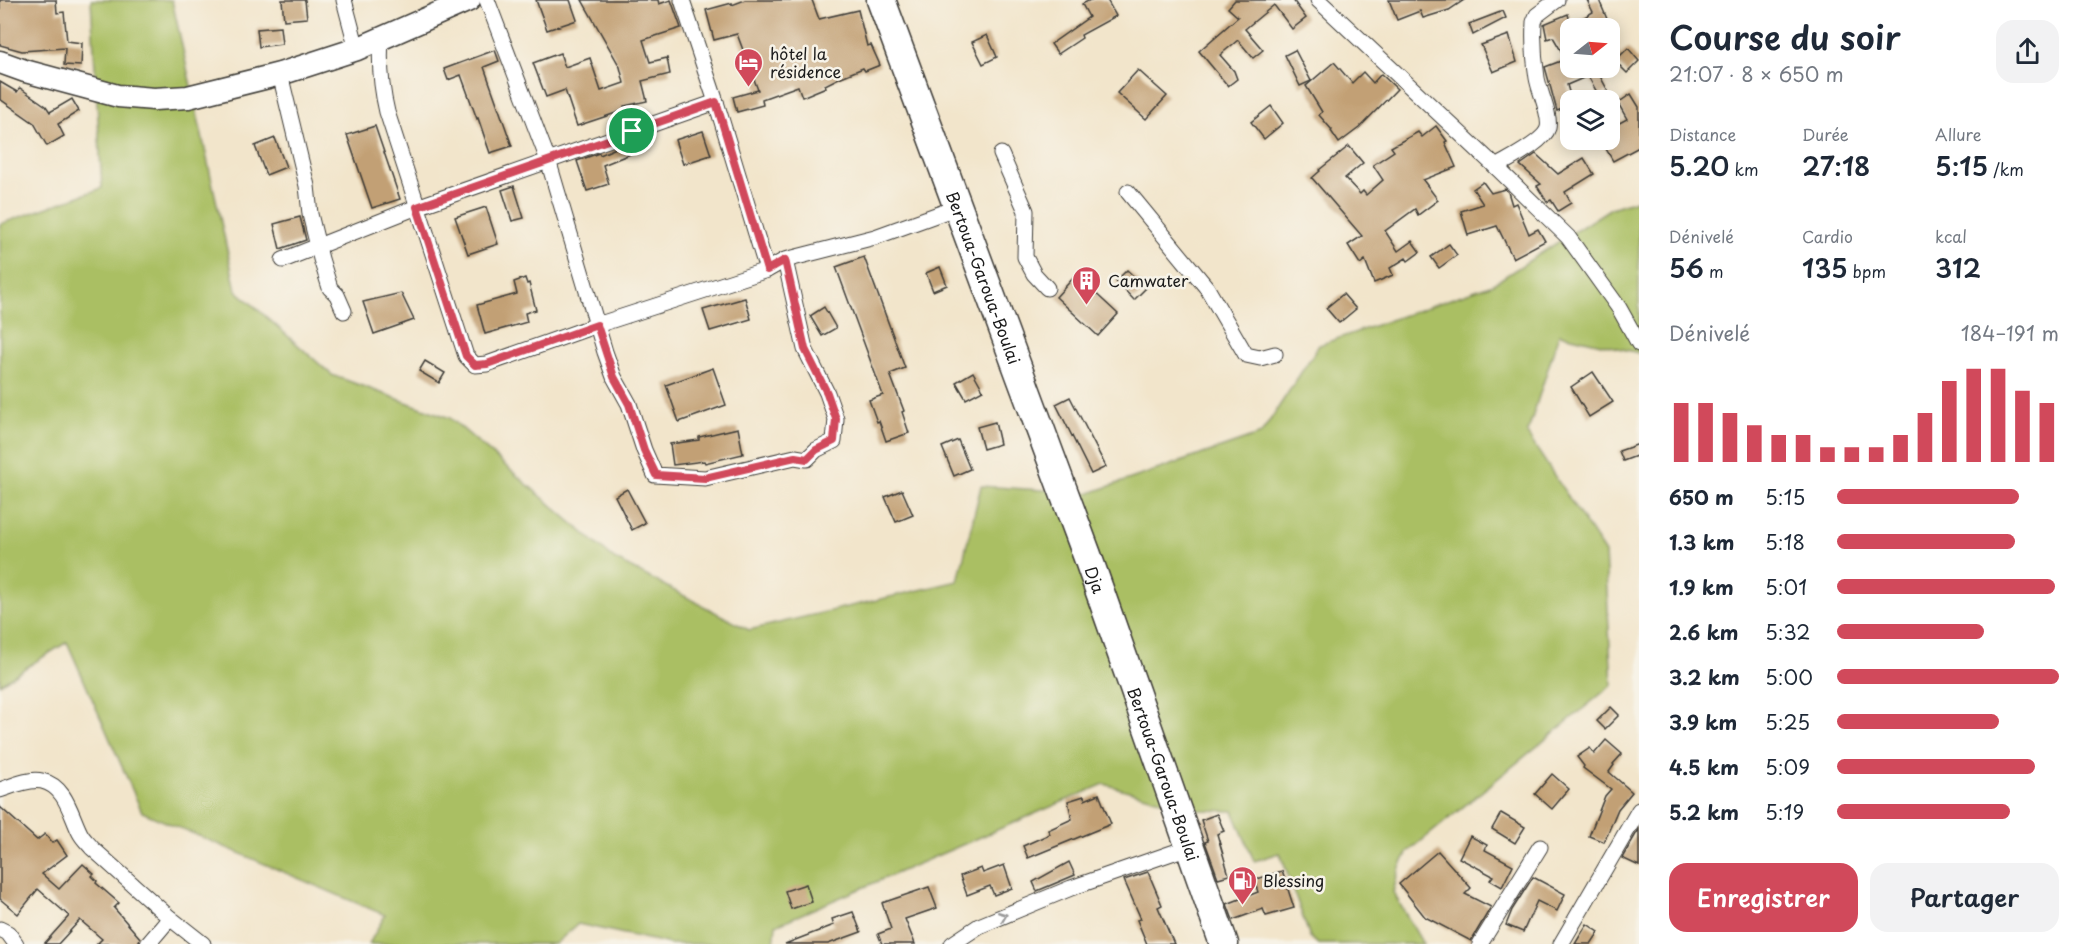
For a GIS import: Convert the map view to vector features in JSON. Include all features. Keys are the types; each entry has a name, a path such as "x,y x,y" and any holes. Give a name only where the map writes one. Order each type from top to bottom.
{"highway":[{"name":"Bertoua-Garoua-Boulai","path":"881,0 1087,555"},
{"name":"Dja","path":"1087,555 1102,604"},
{"name":"Bertoua-Garoua-Boulai","path":"1102,604 1224,944"}],"street":[{"path":"344,0 357,49"},
{"path":"0,62 118,96 154,99 188,97 280,74 357,49 469,0"},
{"path":"487,0 548,160 611,369 629,404 644,450 656,475 705,478 795,457 807,459 816,450 834,441 836,419 827,393 805,349 785,260"},
{"path":"682,0 716,102 767,270"},
{"path":"1318,0 1568,237 1619,308 1639,344"},
{"path":"1496,167 1534,143 1548,127 1547,114 1537,79 1534,22 1538,15 1557,0"},
{"path":"381,39 379,62 381,87 417,207 466,356 475,365 487,364 597,325 767,270 785,260 875,237 958,207"},
{"path":"280,74 307,186 310,214 318,246 330,288 337,295 344,311"},
{"path":"283,260 417,207 716,102"},
{"path":"1001,154 1026,211 1025,257 1034,274 1047,288"},
{"path":"1128,192 1207,288 1246,355 1260,358 1275,354"},
{"path":"0,790 24,783 42,781 53,786 67,802 87,843 114,870 203,944"},
{"path":"1561,944 1639,810"},
{"path":"952,944 979,926 1071,888 1189,847"},
{"path":"1480,944 1540,847"},
{"path":"148,944 170,918"},
{"path":"0,929 8,933 16,944"}],"green space":[{"path":"91,0 172,0 236,290 332,375 450,418 614,559 749,630 958,581 981,486 1090,493 1261,434 1319,345 1493,284 1611,208 1639,199 1639,353 1559,334 1527,434 1605,553 1612,685 1408,852 1400,867 1393,892 1423,944 1318,944 1310,937 1280,853 1254,861 1233,811 1196,810 1104,784 776,925 774,944 671,944 578,924 555,944 369,944 385,915 142,812 67,642 0,684 0,224 102,188"}],"building":[{"path":"0,0 56,0 57,13 64,12 67,41 82,43 81,66 64,65 65,48 22,51 0,45"},
{"path":"282,0 305,0 307,18 284,20"},
{"path":"536,0 570,0 577,20 547,30"},
{"path":"582,0 658,0 659,4 671,0 681,28 643,40 650,62 667,58 670,74 642,81 647,101 624,106 625,110 577,126 565,90 546,97 533,63 560,53 565,67 590,58 601,91 624,83 620,67"},
{"path":"745,0 812,0 819,19 858,10 867,46 871,45 880,65 865,71 863,68 802,97 798,86 762,99 763,105 737,112 733,97 758,90 737,34 714,40 706,10"},
{"path":"1090,0 1107,0 1116,16 1081,35 1082,38 1058,54 1051,44 1089,17 1082,4"},
{"path":"1235,0 1293,0 1306,18 1292,29 1274,5 1245,29 1263,50 1253,58 1238,40 1220,55 1234,71 1237,79 1228,86 1199,51 1238,17 1228,8"},
{"path":"1389,0 1464,0 1449,10 1423,18 1420,11 1397,20"},
{"path":"1587,0 1599,0 1607,18 1583,18 1593,12"},
{"path":"1503,11 1506,18 1473,35 1469,24"},
{"path":"1568,14 1569,18 1560,18 1560,49 1553,37 1547,39 1544,24"},
{"path":"280,27 282,44 259,47 257,29"},
{"path":"987,35 997,57 983,64 972,42"},
{"path":"1509,35 1517,62 1493,72 1481,45"},
{"path":"1628,48 1639,61 1627,73 1620,66 1620,56"},
{"path":"495,50 499,61 484,67 512,146 490,153 461,75 448,80 444,69"},
{"path":"1295,50 1311,81 1300,86 1285,55"},
{"path":"1560,61 1560,78 1583,78 1567,85 1568,90 1560,90 1560,110 1557,111 1545,67"},
{"path":"1334,62 1352,83 1363,72 1373,83 1381,74 1397,89 1359,128 1339,143 1332,130 1319,115 1322,112 1306,86"},
{"path":"1138,70 1167,96 1146,119 1117,93"},
{"path":"1589,78 1601,78 1607,90 1596,90"},
{"path":"0,82 17,92 20,88 46,106 50,112 72,99 79,111 58,124 64,136 47,146 34,123 0,99"},
{"path":"1631,94 1639,107 1639,147 1613,161 1607,150 1620,150 1620,123 1627,119 1620,107 1620,102"},
{"path":"1271,106 1283,123 1264,139 1251,122"},
{"path":"375,126 400,199 372,208 347,135"},
{"path":"1436,126 1447,141 1445,142 1456,167 1423,180 1438,200 1418,215 1415,209 1385,231 1398,251 1412,241 1420,252 1408,261 1406,258 1390,268 1393,275 1374,283 1365,260 1360,264 1348,245 1362,236 1312,178 1349,146 1363,163 1345,178 1360,194 1363,191 1366,195 1383,180 1373,165 1394,151 1391,147 1418,132 1422,137"},
{"path":"703,131 711,155 683,164 675,140"},
{"path":"275,138 286,167 266,175 255,146"},
{"path":"625,144 630,154 603,165 609,184 587,191 577,161 599,153 600,155"},
{"path":"1536,154 1558,174 1584,158 1594,174 1565,192 1571,203 1558,211 1551,200 1547,202 1537,186 1541,184 1520,165"},
{"path":"1483,182 1491,193 1505,189 1512,205 1516,203 1529,234 1538,229 1545,241 1513,258 1497,226 1468,235 1461,211 1483,204 1473,189"},
{"path":"514,186 524,218 512,221 502,190"},
{"path":"486,207 498,244 468,254 455,217"},
{"path":"300,217 306,240 280,249 274,224"},
{"path":"1449,244 1457,255 1439,268 1431,257"},
{"path":"864,257 905,368 890,374 904,411 902,412 909,433 886,441 869,400 883,395 836,267"},
{"path":"940,267 947,285 933,291 926,273"},
{"path":"1127,270 1146,288 1134,300 1116,281"},
{"name":"Camwater","path":"1076,275 1118,314 1098,336 1056,297"},
{"path":"525,278 527,284 529,283 536,310 525,313 527,322 485,334 477,305 517,294 514,282"},
{"path":"401,293 414,320 374,334 363,302"},
{"path":"1343,294 1356,309 1339,323 1326,308"},
{"path":"745,298 751,319 710,331 703,310"},
{"path":"824,307 836,328 822,336 810,316"},
{"path":"425,361 445,373 439,383 419,371"},
{"path":"713,368 726,405 679,422 666,385"},
{"path":"973,372 983,390 966,399 956,382"},
{"path":"1593,372 1613,402 1589,417 1571,387"},
{"path":"1070,397 1106,467 1091,474 1056,404"},
{"path":"995,422 1000,444 983,449 977,427"},
{"path":"738,428 743,454 705,463 704,461 673,465 670,444 699,440 699,437"},
{"path":"958,440 970,469 954,476 942,447"},
{"path":"1639,444 1639,455 1623,461 1619,451"},
{"path":"627,489 645,523 632,530 615,496"},
{"path":"902,490 913,515 896,522 885,497"},
{"path":"1611,707 1619,715 1605,729 1597,721"},
{"path":"1606,740 1622,754 1609,772 1632,792 1618,809 1604,842 1589,836 1605,796 1611,789 1583,768 1584,766 1577,757 1590,748 1594,754"},
{"path":"1552,774 1569,789 1552,809 1535,794"},
{"path":"1099,794 1111,824 1028,858 1023,846 1050,834 1048,830 1072,819 1068,801 1084,796 1085,800"},
{"path":"0,807 37,840 45,834 52,843 57,840 67,855 42,874 59,889 83,864 94,874 92,876 97,881 96,883 119,903 114,908 140,938 138,944 97,944 102,939 80,920 58,944 44,944 69,916 38,889 18,914 0,899"},
{"path":"1501,813 1525,827 1515,843 1492,829"},
{"path":"1217,814 1224,831 1217,834 1229,875 1218,878 1205,842 1208,841 1201,820"},
{"path":"1639,829 1639,866 1622,858"},
{"path":"1470,836 1487,845 1485,850 1513,865 1502,887 1490,880 1493,876 1459,858"},
{"path":"1438,851 1471,888 1465,894 1491,907 1471,941 1425,917 1399,884"},
{"path":"1069,862 1075,875 1037,891 1033,882"},
{"path":"1004,865 1012,888 994,895 990,886 967,895 960,876 981,868 983,873"},
{"path":"1282,871 1294,908 1266,916 1263,909 1233,920 1227,904 1258,892 1254,880"},
{"path":"1148,872 1162,905 1158,907 1174,944 1147,944 1137,920 1141,919 1124,880"},
{"path":"1533,877 1565,894 1557,911 1537,901 1523,932 1506,925 1512,910"},
{"path":"806,884 812,902 791,909 785,891"},
{"path":"929,887 937,908 905,919 915,944 882,944 878,934 891,929 882,903"},
{"path":"853,912 861,932 828,944 785,944 834,925 832,919"},
{"path":"1587,924 1599,932 1591,944 1575,944"}],"place":[{"name":"hôtel la résidence","path":"749,88"},
{"name":"Camwater","path":"1087,306"},
{"name":"Blessing","path":"1242,906"}],"route":[{"path":"716,102 767,270 785,260 805,349 827,393 836,419 834,441 816,450 807,459 795,457 705,478 656,475 644,450 629,404 614,377 604,352 597,325 487,364 475,365 466,356 417,207 632,131 716,102"}]}
